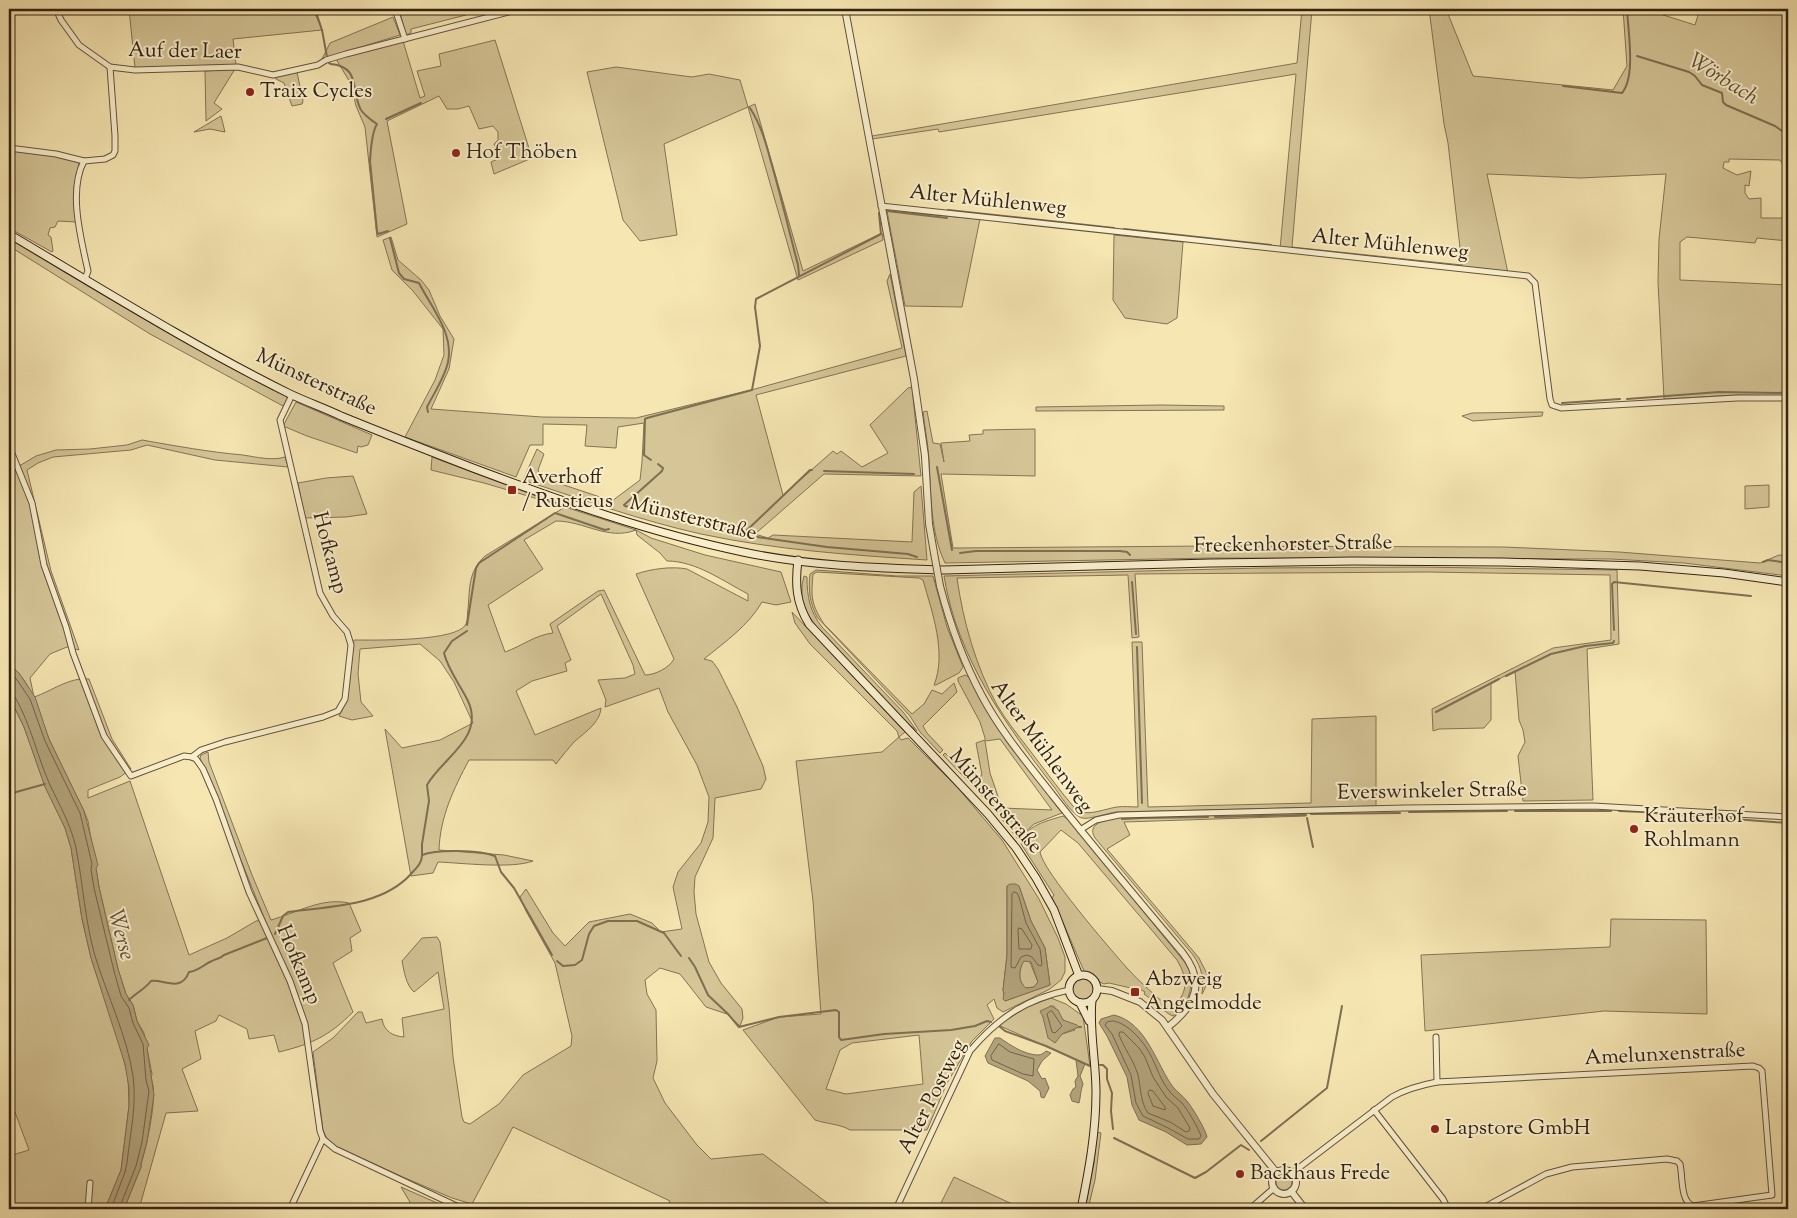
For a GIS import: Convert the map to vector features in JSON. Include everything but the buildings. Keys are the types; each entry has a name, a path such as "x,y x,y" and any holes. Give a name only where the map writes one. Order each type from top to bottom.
{"main road":[{"name":"Münsterstraße","path":"9,234 182,336 292,395 412,445 589,509 690,540 746,553 798,560 796,596 809,624 988,814 1016,848 1054,910 1079,976"},
{"name":"Freckenhorster Straße","path":"798,560 877,568 944,570 1258,562 1513,562 1640,566 1788,582"},
{"path":"1081,1209 1089,1172 1095,1117 1096,1075 1090,1024 1092,1000 1097,989 1092,978 1084,975 1072,981 1069,990 1073,998 1080,1003 1090,1024"},
{"path":"1080,1003 1092,1000"}],"street":[{"name":"Auf der Laer","path":"56,9 61,20 80,45 110,67 135,70 238,67 273,75 318,65 326,60 340,56 520,9"},
{"path":"395,9 405,39"},
{"name":"Alter Mühlenweg","path":"845,9 918,402 934,553 940,586 959,647 982,696 1010,740 1080,830 1192,966 1196,984 1194,996 1186,1010 1168,1027"},
{"name":"Auf der Laer","path":"9,148 56,154 84,161 105,159 113,155 115,151 115,136 110,67"},
{"path":"84,161 79,175 78,220 88,271 85,279"},
{"name":"Alter Mühlenweg","path":"881,206 1528,276 1535,283 1552,405 1561,408 1736,398 1788,398"},
{"name":"Hofkamp","path":"192,757 201,750 219,744 338,712 345,699 352,646 350,638 326,606 320,592 280,420 292,395"},
{"name":"Hofkamp","path":"9,446 32,503 47,575 66,627 73,653 104,736 131,776 184,756 192,757 199,762 209,780 249,892 276,948 305,1024 320,1131 323,1139"},
{"name":"Everswinkeler Straße","path":"1080,830 1096,820 1119,815 1397,808 1616,806 1788,818"},
{"path":"1097,989 1112,991 1140,1002 1155,1013 1168,1027 1188,1061 1212,1094 1276,1172"},
{"name":"Alter Postweg","path":"896,1209 970,1051 1002,1018 1041,997 1069,990"},
{"path":"1436,1037 1437,1082"},
{"name":"Amelunxenstraße","path":"1292,1173 1374,1110 1403,1091 1437,1082 1753,1066 1762,1071 1772,1195 1690,1205 1685,1200 1680,1164 1677,1161 1667,1159 1572,1167 1546,1174 1481,1209"},
{"path":"1374,1110 1443,1199 1448,1209"},
{"path":"290,1209 323,1139 335,1149 463,1209"},
{"path":"1283,1170 1292,1173 1295,1182 1291,1191 1280,1193 1274,1188 1272,1178 1276,1172 1283,1170"},
{"path":"88,1209 90,1183"},
{"path":"1250,1209 1274,1188"},
{"path":"1291,1191 1305,1209"}],"shaded area":[{"path":"129,9 313,9 322,30 233,39 236,65 135,68"},
{"path":"399,9 464,9 466,15 411,29 411,33 406,35"},
{"path":"1302,9 1312,9 1292,247 1462,265 1448,143 1429,9 1446,9 1473,76 1613,90 1627,66 1623,9 1652,9 1657,13 1695,25 1700,9 1788,9 1788,172 1780,160 1729,159 1729,162 1724,162 1723,168 1737,175 1751,171 1749,186 1745,185 1745,193 1749,199 1761,198 1761,218 1787,218 1788,197 1788,241 1757,238 1755,243 1687,237 1680,242 1680,280 1788,285 1788,396 1736,395 1664,399 1658,282 1659,239 1666,174 1580,178 1487,174 1508,273 1280,249 1296,74 939,132 938,129 872,139 872,136 1297,63"},
{"path":"393,17 400,35 322,59 330,43"},
{"path":"495,40 532,158 494,174 491,162 500,158 494,144 498,140 498,132 493,126 479,129 469,106 447,109 439,96 387,121 407,224 377,237 365,127 356,106 351,84 336,59 403,41 420,98 425,96 417,71 441,66 439,54"},
{"path":"616,67 692,77 709,74 740,80 748,107 664,144 677,235 640,241 623,220 587,72"},
{"path":"235,69 214,103 222,109 206,121 205,71"},
{"path":"297,72 303,101 302,104 292,106 284,83 274,76"},
{"path":"755,104 803,271 882,233 883,240 798,280 748,107"},
{"path":"221,116 225,132 210,129 194,132"},
{"path":"9,151 49,154 79,161 76,222 58,221 55,227 50,228 48,235 51,237 52,252 9,228"},
{"path":"887,211 980,219 962,307 905,306"},
{"path":"1114,235 1183,242 1177,318 1167,324 1125,318 1113,300"},
{"path":"391,237 398,260 421,280 429,290 440,316 454,339 449,369 431,409 542,417 636,418 755,389 902,348 887,281 890,274 906,356 756,395 783,495 833,451 837,454 841,451 862,467 888,453 870,425 908,388 912,387 921,476 824,474 755,534 768,538 773,535 912,542 914,492 921,486 927,560 842,554 729,540 679,529 634,516 523,480 537,449 544,454 538,470 540,475 552,481 612,501 640,480 644,423 618,427 616,448 585,446 587,425 543,424 543,445 530,445 516,477 405,437 435,380 444,355 443,329 413,291 392,270 383,240"},
{"path":"9,239 146,320 286,396 288,399 283,406 150,334 9,246"},
{"path":"296,402 372,435 368,445 358,446 357,453 283,426"},
{"path":"1224,406 1224,410 1036,411 1036,407"},
{"path":"927,411 933,443 940,444 944,462 941,443 970,441 969,435 983,434 983,430 1035,429 1035,476 941,474 953,548 1209,546 1504,547 1619,552 1760,563 1779,555 1788,556 1788,576 1684,563 1611,559 1212,558 945,563 936,538 932,512 929,453 923,412"},
{"path":"1543,412 1542,416 1473,421 1462,416 1472,413"},
{"path":"142,440 205,451 275,459 285,457 288,467 215,460 147,445 131,450 53,457 27,470 51,571 79,650 67,647 50,654 30,678 34,697 74,680 89,679 112,739 131,769 120,777 88,790 88,798 130,781 189,955 227,938 256,921 265,920 200,758 201,755 208,752 209,762 271,920 319,904 329,902 349,903 361,931 350,938 352,951 333,963 353,1012 328,1033 301,1046 279,1052 274,1035 249,1039 247,1029 219,1015 216,1021 195,1031 201,1059 182,1069 198,1111 166,1113 139,1209 124,1209 141,1167 148,1134 154,1096 152,1074 144,1033 137,1021 133,1005 126,994 118,969 99,887 88,821 50,741 35,700 25,682 9,664 9,453 14,465 21,465 36,456 56,450 127,445"},
{"path":"432,457 565,507 484,483 431,470"},
{"path":"353,476 367,514 346,517 305,518 298,483"},
{"path":"1769,485 1769,507 1745,509 1745,486"},
{"path":"565,507 636,530 651,538 705,555 781,572 791,602 776,605 762,602 743,626 704,659 712,661 718,669 763,766 766,779 761,789 715,798 713,838 695,877 696,914 709,962 721,983 742,1009 743,1018 740,1026 727,1014 706,1007 680,974 660,968 645,980 647,994 656,1010 657,1061 653,1078 665,1103 697,1145 711,1159 763,1154 826,1202 840,1209 666,1209 670,1201 513,1127 472,1204 452,1198 405,1178 331,1144 327,1139 323,1130 313,1052 333,1038 358,1012 362,1012 366,1023 382,1019 389,1032 404,1037 402,1018 444,1009 438,972 414,992 406,978 402,961 422,938 437,937 440,942 462,1117 464,1122 470,1124 499,1104 523,1075 571,1046 572,1036 555,963 520,897 526,889 553,933 565,946 589,922 630,914 652,923 661,932 682,929 673,887 678,872 701,843 708,822 709,797 697,765 668,712 659,688 605,707 606,700 598,680 625,678 635,674 633,665 601,594 557,626 571,660 565,663 567,671 532,681 516,691 535,735 601,708 595,723 574,742 556,764 553,760 469,760 453,792 445,814 439,850 504,855 533,861 513,865 438,862 433,873 411,876 385,729 402,748 440,740 473,723 454,682 440,661 420,644 360,649 358,674 361,702 373,716 352,720 339,716 347,701 354,640 414,639 448,634 460,630 467,622 470,587 475,568 485,556","holes":["556,521 606,532 626,533 636,530 637,535 667,561 688,564 699,568 748,594 748,601 687,569 661,568 636,574 674,659 665,668 649,675 645,675 604,590 598,591 550,624 553,633 534,638 505,652 488,605 543,569 524,540"]},
{"path":"1416,567 1617,570 1619,644 1587,649 1593,800 1523,801 1518,756 1525,742 1519,720 1515,671 1491,683 1491,720 1484,728 1439,729 1433,731 1432,709 1553,648 1611,640 1610,575 1428,572 1135,574 1139,637 1132,638 1128,575 957,578 971,643 989,690 1004,716 1077,811 1092,812 1117,807 1138,807 1132,642 1142,642 1148,807 1311,803 1312,719 1376,716 1376,806 1116,812 1085,818 1078,816 1067,805 1001,714 972,662 960,634 950,606 944,576 1261,568"},
{"path":"816,570 897,576 933,576 947,627 963,667 959,673 936,685 934,685 938,673 939,646 934,619 923,580 919,578 817,572 813,574 812,595 814,605 824,624 912,714 924,704 932,690 942,694 954,683 957,692 923,726 943,750 940,753 920,732 910,716 817,617 811,602 809,585 810,574"},
{"path":"804,576 807,577 812,610 822,627 904,713 917,731 907,723 815,625 806,611 802,598"},
{"path":"792,612 905,732 899,737 897,731 810,644 795,623"},
{"path":"965,675 969,677 1024,764 1062,813 1034,824 1018,839 987,801 943,755 945,753 974,781 982,775 976,743 985,740 985,738 980,722 958,678","holes":["1000,739 1052,810 1002,808 990,773 985,741"]},
{"path":"9,696 24,727 45,786 65,828 71,848 82,919 91,958 128,1076 129,1106 121,1170 105,1209 9,1209 9,1156 29,1150 9,1096"},
{"path":"899,737 901,740 908,738 958,788 1002,840 1039,899 1065,957 1065,972 1061,980 1050,989 1003,1012 997,1008 994,999 987,1005 994,1019 972,1041 947,1083 927,1130 850,1130 842,1126 815,1120 743,1030 779,1017 821,1014 813,901 796,761 882,752","holes":["1007,886 1019,886 1031,921 1045,948 1050,985 1005,1001 1003,990 1007,955","919,1035 923,1084 846,1094 826,1089 840,1050 852,1043"]},
{"path":"1305,813 1306,816 1124,822 1130,835 1107,849 1199,958 1208,979 1202,994 1202,974 1193,955 1095,838 1093,833 1093,828 1100,822 1121,817"},
{"path":"1063,816 1069,820 1187,965 1190,972 1191,986 1187,1000 1173,1016 1144,994 1145,992 1136,987 1135,989 1109,983 1104,984 1084,971 1052,898 1054,895 1021,844 1027,832 1032,828","holes":["1061,830 1078,843 1181,967 1185,980 1184,992 1171,1010 1132,974 1093,928 1052,875 1040,852"]},
{"path":"1611,919 1706,920 1707,1014 1604,1011 1425,1031 1421,955 1610,947"},
{"path":"1024,960 1029,960 1038,982 1034,987 1026,988 1021,982 1020,971"},
{"path":"1083,978 1091,981 1094,989 1091,997 1083,1000 1075,997 1072,989 1075,981"},
{"path":"1051,998 1066,1004 1083,1016 1090,1066 998,1025 1027,1007","holes":["1050,1006 1054,1006 1063,1020 1075,1030 1060,1036 1046,1027 1043,1017"]},
{"path":"1097,1132 1101,1133 1095,1180 1088,1209 1085,1209 1094,1163"},
{"path":"1284,1174 1292,1182 1284,1190 1276,1182"},
{"path":"954,1177 1023,1209 938,1209"},
{"path":"401,1187 451,1209 414,1209"}],"water":[{"path":"9,664 19,673 35,697 49,739 84,811 98,865 96,868 99,887 118,969 126,994 133,1005 137,1021 149,1045 147,1048 154,1095 147,1142 141,1167 124,1209 105,1209 121,1170 129,1106 129,1088 125,1064 91,958 82,919 71,848 65,828 45,787 24,727 9,696"},
{"path":"1016,884 1019,886 1031,921 1045,948 1050,985 1005,1001 1003,999 1003,990 1007,955 1007,886","holes":["1024,961 1031,962 1038,982 1034,987 1026,988 1021,982 1020,971"]},
{"path":"1051,1006 1058,1010 1063,1020 1079,1027 1062,1034 1055,1043 1048,1038 1040,1011"},
{"path":"1114,1015 1125,1019 1135,1026 1150,1045 1167,1078 1192,1108 1202,1124 1207,1137 1201,1144 1187,1145 1166,1132 1139,1120 1132,1105 1127,1077 1099,1023 1101,1019"},
{"path":"995,1038 1000,1038 1033,1055 1039,1055 1046,1051 1051,1053 1042,1061 1037,1070 1042,1079 1045,1078 1049,1088 1044,1098 1041,1097 1040,1091 1028,1081 988,1063 985,1056"},
{"path":"1076,1060 1085,1064 1080,1076 1083,1084 1079,1103 1072,1101 1070,1095 1076,1087 1075,1081 1078,1076"}],"waterway":[{"path":"315,9 322,30 327,57"},
{"path":"1563,86 1622,93 1629,76 1630,65 1627,9"},
{"name":"Wörbach","path":"1637,56 1689,72 1702,85 1722,93 1723,102 1726,105 1775,126 1788,139"},
{"path":"329,63 340,66 351,74 360,108 377,124 372,137 370,161 377,231 378,234 388,231"},
{"path":"386,119 421,103"},
{"path":"750,108 767,148 799,275"},
{"path":"948,210 1114,228"},
{"path":"887,211 947,218"},
{"path":"651,460 644,455 645,419 752,390 760,346 755,307 756,299 881,234 879,213"},
{"path":"1124,229 1271,245"},
{"path":"390,238 399,273 404,279 419,283 440,321 448,341 447,368 427,407 428,412"},
{"path":"1627,399 1719,392 1788,393"},
{"path":"1562,403 1620,399"},
{"path":"658,464 663,468 662,471 625,506 681,521 743,534 812,470"},
{"path":"937,467 952,550"},
{"path":"824,471 914,474"},
{"path":"467,625 476,568 479,563 555,513 605,530 609,529"},
{"path":"757,537 827,547 908,554 917,557"},
{"path":"960,553 976,551 1120,551 1127,552 1130,555"},
{"path":"1763,562 1768,560 1788,563"},
{"path":"1132,582 1136,634"},
{"path":"1614,630 1612,584 1614,582 1751,596"},
{"path":"422,855 429,801 427,785 460,747 471,726 472,714 468,701 444,653 452,641 467,631"},
{"path":"1506,676 1551,654 1585,646 1613,643 1614,641"},
{"path":"1137,647 1142,803"},
{"path":"1436,712 1499,679"},
{"path":"9,794 45,784"},
{"path":"1409,812 1507,811"},
{"path":"1515,811 1611,811"},
{"path":"1619,811 1644,812"},
{"path":"1311,814 1400,813"},
{"path":"1654,813 1788,823"},
{"path":"1215,817 1306,815"},
{"path":"1142,818 1208,817"},
{"path":"1122,819 1142,818"},
{"path":"1307,818 1313,847"},
{"path":"275,934 283,916 288,912 337,906 370,899 399,885 417,867 422,855 448,851 469,851 495,856 501,872 514,888 552,955"},
{"path":"557,961 563,966 575,965 582,960 589,934 594,926 608,921 637,921 664,933 681,956"},
{"path":"129,1000 151,981 177,984 182,982 189,972 224,955 267,938"},
{"path":"689,958 708,995 739,1027 779,1017 836,1010 839,1012 839,1037 841,1040 884,1034 951,1030 975,1026 987,1021 991,1022"},
{"path":"1261,1141 1327,1088 1342,1006"},
{"path":"999,1026 1005,1031 1046,1046 1090,1066"},
{"path":"1100,1065 1107,1069 1107,1079 1112,1093 1113,1129"},
{"path":"1114,1138 1195,1178 1206,1172 1241,1145 1249,1150"}],"place":[{"name":"Traix Cycles","path":"250,92"},
{"name":"Hof Thöben","path":"456,153"},
{"name":"Averhoff / Rusticus","path":"512,490"},
{"name":"Kräuterhof Rohlmann","path":"1634,829"},
{"name":"Abzweig Angelmodde","path":"1135,992"},
{"name":"Lapstore GmbH","path":"1435,1129"},
{"name":"Backhaus Frede","path":"1240,1174"}],"water label":[{"name":"Werse","path":"120,935"}]}
